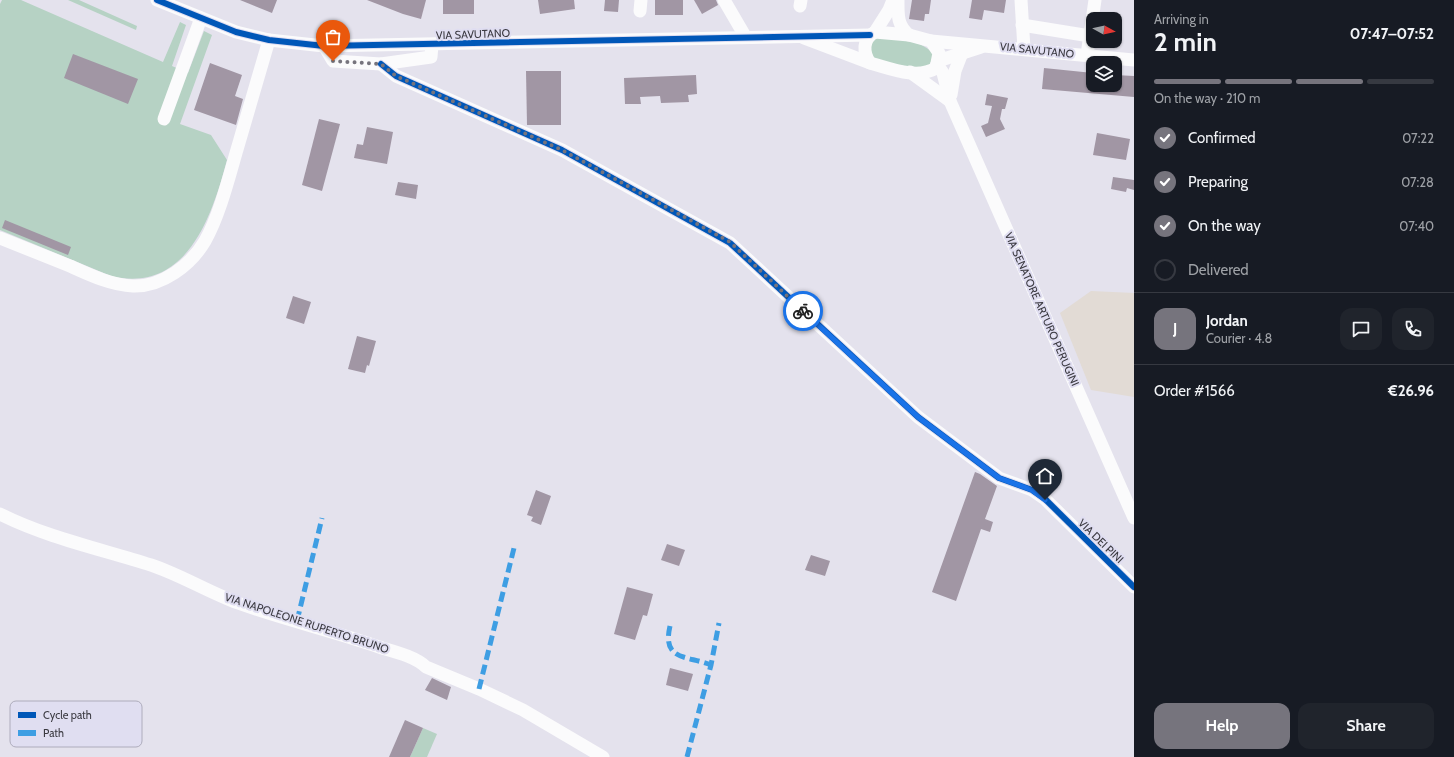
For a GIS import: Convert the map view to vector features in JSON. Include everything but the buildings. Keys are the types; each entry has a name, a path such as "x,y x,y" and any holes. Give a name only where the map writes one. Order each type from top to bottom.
{"street":[{"name":"VIA SAVUTANO","path":"157,0 236,32 269,40 324,46 432,45 872,34 909,35 931,41 989,45 1087,56"},
{"path":"724,0 745,36"},
{"path":"870,63 865,56 864,46 889,10 893,0"},
{"path":"898,0 898,18 902,30 909,35"},
{"path":"1021,0 1024,49"},
{"path":"1093,12 1095,0"},
{"path":"164,119 201,18"},
{"path":"1022,25 1086,35"},
{"path":"797,36 870,63 921,73 930,72 936,68 938,63 962,53 989,45"},
{"path":"0,238 118,284 142,286 164,278 177,271 195,255 205,241 216,215 230,174 269,40"},
{"name":"VIA SENATORE ARTURO PERUGINI","path":"931,41 936,46 939,53 938,63 943,73 950,101 1128,491 1134,518"},
{"path":"324,46 333,61 381,64 431,57 432,45"},
{"path":"1087,56 1088,48"},
{"path":"910,72 950,101 955,71 962,53"},
{"name":"VIA SAVUTANO","path":"1122,59 1134,60"},
{"name":"VIA DEI PINI","path":"381,64 396,76 562,150 730,242 918,417 999,478 1032,490 1045,500 1134,587"},
{"name":"VIA NAPOLEONE RUPERTO BRUNO","path":"0,514 61,539 153,566 236,602 401,654 426,667 479,689 523,710 603,757"}],"shaded area":[{"path":"1091,291 1134,293 1134,397 1091,390 1060,313"}],"green space":[{"path":"2,0 21,0 163,62 180,22 186,25 172,66 188,73 204,31 212,35 180,124 211,135 227,160 221,182 204,226 192,246 177,262 159,273 137,278 111,276 0,230 0,4"},
{"path":"68,0 79,0 137,26 136,30"},
{"path":"878,38 916,43 929,50 934,55 929,66 914,67 886,62 872,57 869,45 874,39"},
{"path":"423,728 437,734 427,757 410,757"}],"marked path":[{"path":"297,621 322,518"},
{"path":"479,689 515,544"},
{"path":"687,757 711,665 719,623"},
{"path":"670,626 668,637 673,651 678,655 711,665"}],"cycle path":[{"path":"157,0 236,32 269,40 324,46 870,35"},
{"path":"381,64 396,76 562,150 730,243 918,417 999,478 1032,490 1045,499 1134,587"}],"way so far":[{"path":"333,61 381,64 396,76 562,150 730,242 803,311"}],"route":[{"path":"803,311 918,417 999,478 1032,490 1045,500"}]}
